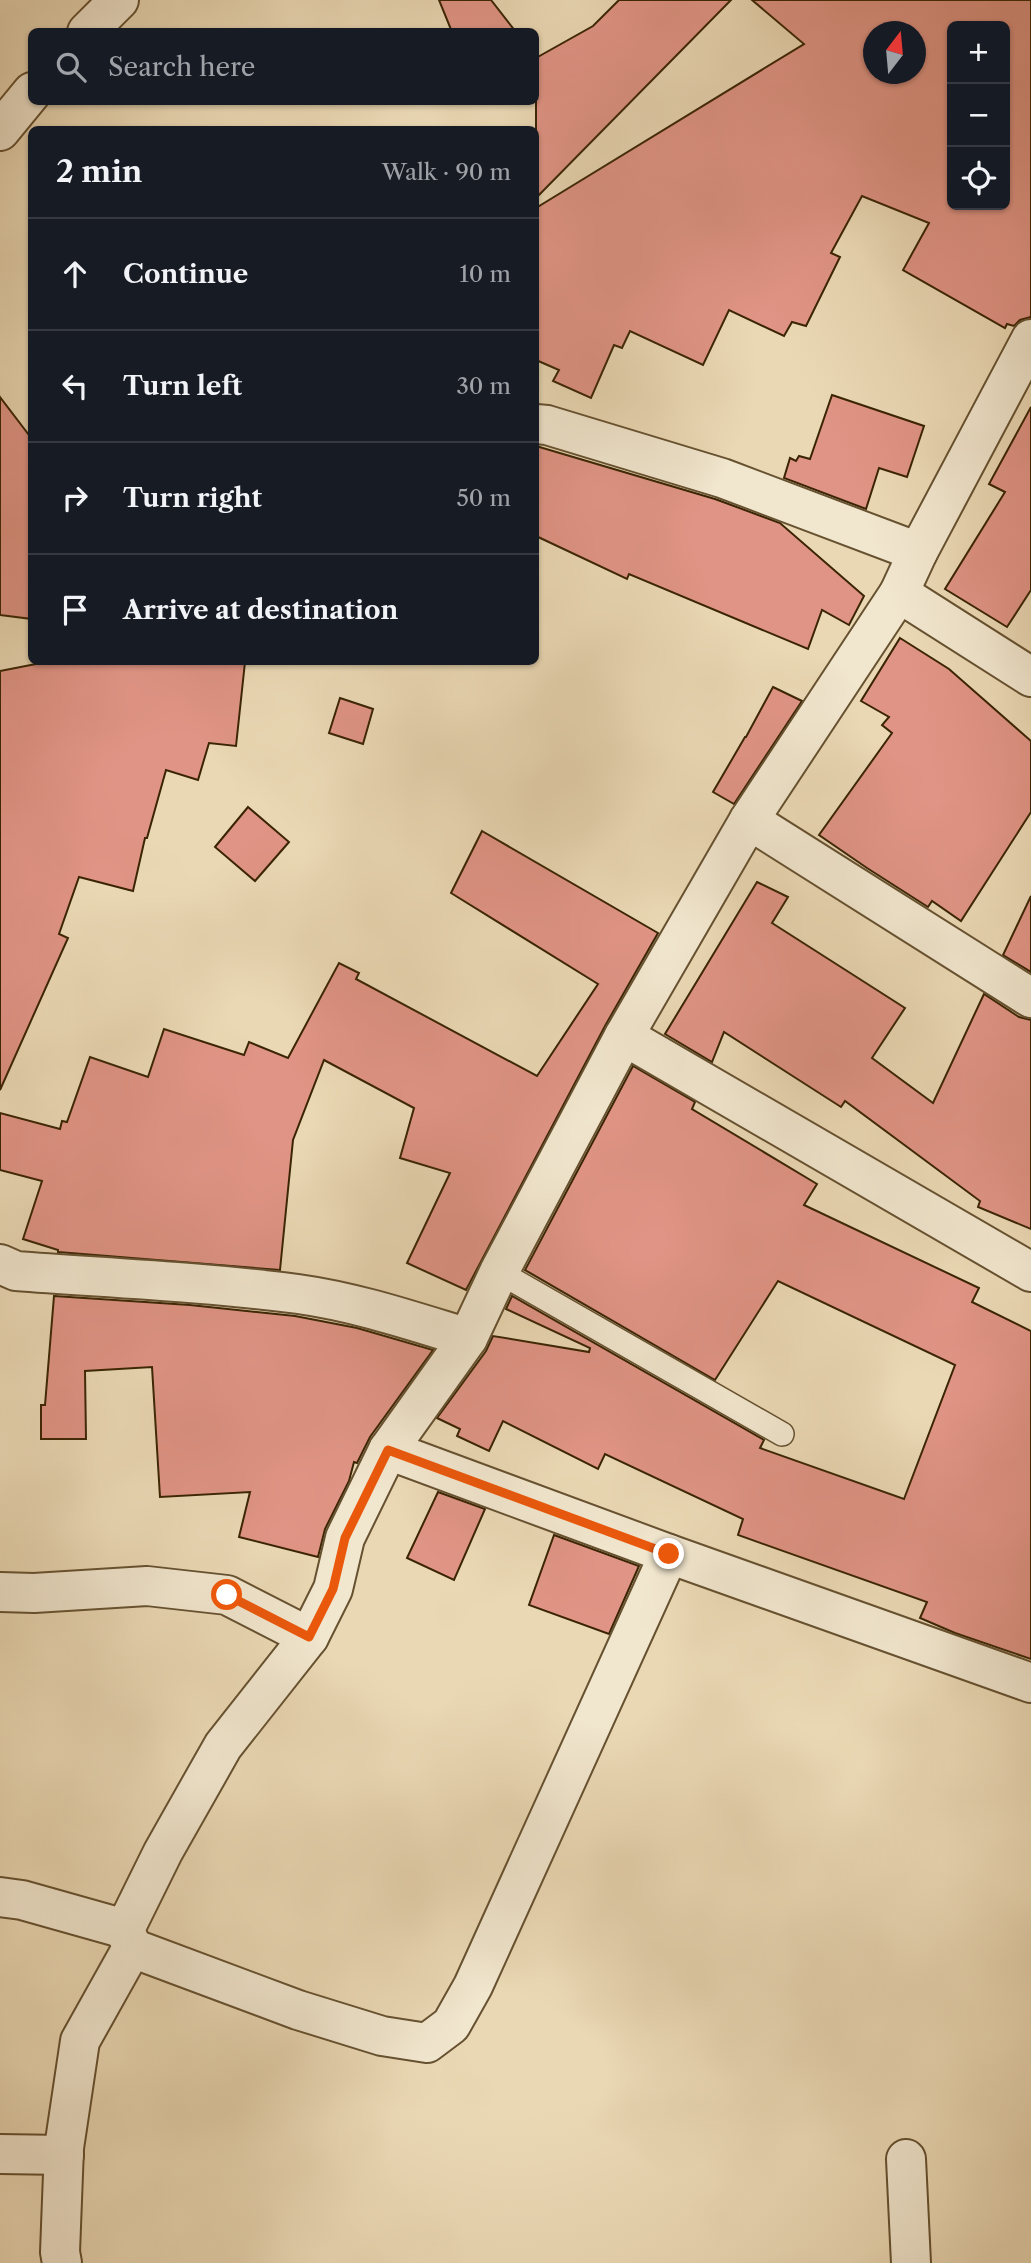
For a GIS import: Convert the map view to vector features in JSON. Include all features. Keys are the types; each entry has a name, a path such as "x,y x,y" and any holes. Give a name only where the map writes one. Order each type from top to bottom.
{"street":[{"path":"91,28 119,0"},
{"path":"62,2263 60,2252 64,2155 80,2041 129,1938 163,1852 223,1746 309,1637 333,1589 345,1538 388,1450 468,1338 499,1272 624,1036 749,820 899,593 1031,339"},
{"path":"539,424 722,478 918,552"},
{"path":"899,593 1031,677"},
{"path":"749,820 1031,998"},
{"path":"624,1036 1031,1272"},
{"path":"0,1264 16,1271 190,1283 299,1295 378,1311 468,1338"},
{"path":"388,1450 1031,1683"},
{"path":"0,1897 22,1900 129,1938 298,2010 382,2036 427,2043 451,2025 472,1986 669,1554"},
{"path":"0,1592 34,1593 146,1586 227,1595 309,1637"},
{"path":"0,2154 64,2155"},
{"path":"906,2159 911,2263"}],"lane":[{"path":"499,1272 782,1434"}],"building":[{"path":"439,0 491,0 513,28 450,28"},
{"path":"619,0 731,0 539,195 539,126 536,126 536,105 539,105 539,56 593,26"},
{"path":"752,0 1031,0 1031,317 1020,320 1014,326 1007,324 1005,328 903,270 929,223 862,196 831,253 840,257 806,326 792,322 784,336 729,310 703,365 630,331 622,348 614,345 591,398 553,381 559,370 539,361 539,206 804,44"},
{"path":"832,395 924,426 907,477 879,468 866,509 784,478 790,458 796,461 799,456 810,459"},
{"path":"0,397 28,434 28,618 0,615"},
{"path":"1031,407 1031,590 1007,627 945,589 1005,492 989,484"},
{"path":"539,447 715,499 780,523 864,596 849,625 822,610 808,649 629,574 627,579 539,537"},
{"path":"900,638 949,669 1031,741 1031,812 961,921 932,901 928,907 819,835 892,733 882,725 889,717 861,701"},
{"path":"31,665 245,665 236,746 209,743 198,780 166,770 145,838 133,891 79,877 59,934 68,938 0,1090 0,671"},
{"path":"773,687 802,701 734,804 713,792"},
{"path":"340,698 373,709 363,744 329,733"},
{"path":"248,807 289,842 255,881 215,847"},
{"path":"482,831 658,933 605,1026 466,1290 407,1263 450,1173 400,1158 414,1108 324,1060 293,1140 280,1270 58,1252 23,1239 42,1181 0,1170 0,1113 60,1129 62,1121 67,1122 90,1057 148,1077 164,1029 244,1055 249,1042 288,1058 339,963 359,973 356,979 537,1076 598,984 451,893"},
{"path":"757,882 788,897 772,923 905,1008 872,1058 933,1103 984,994 1019,1017 1031,1020 1031,1229 978,1207 980,1201 845,1101 841,1107 724,1032 712,1062 665,1034"},
{"path":"1031,896 1031,972 1003,955"},
{"path":"633,1066 695,1102 692,1109 817,1184 804,1205 979,1288 972,1302 1031,1331 1031,1659 920,1618 927,1602 738,1535 743,1519 605,1454 598,1469 503,1421 489,1451 457,1436 460,1429 437,1418 486,1351 493,1336 589,1352 590,1348 506,1309 512,1296 764,1440 760,1448 904,1499 955,1365 778,1281 715,1380 525,1270"},
{"path":"54,1296 190,1305 295,1316 357,1328 433,1350 370,1437 357,1463 354,1462 349,1481 325,1529 318,1557 239,1537 250,1492 160,1497 152,1367 85,1371 86,1439 41,1439 41,1405 45,1405"},
{"path":"438,1492 485,1509 454,1580 407,1558"},
{"path":"554,1535 639,1566 609,1634 529,1605"}],"route":[{"path":"227,1595 309,1637 333,1589 345,1538 388,1450 669,1554"}]}
